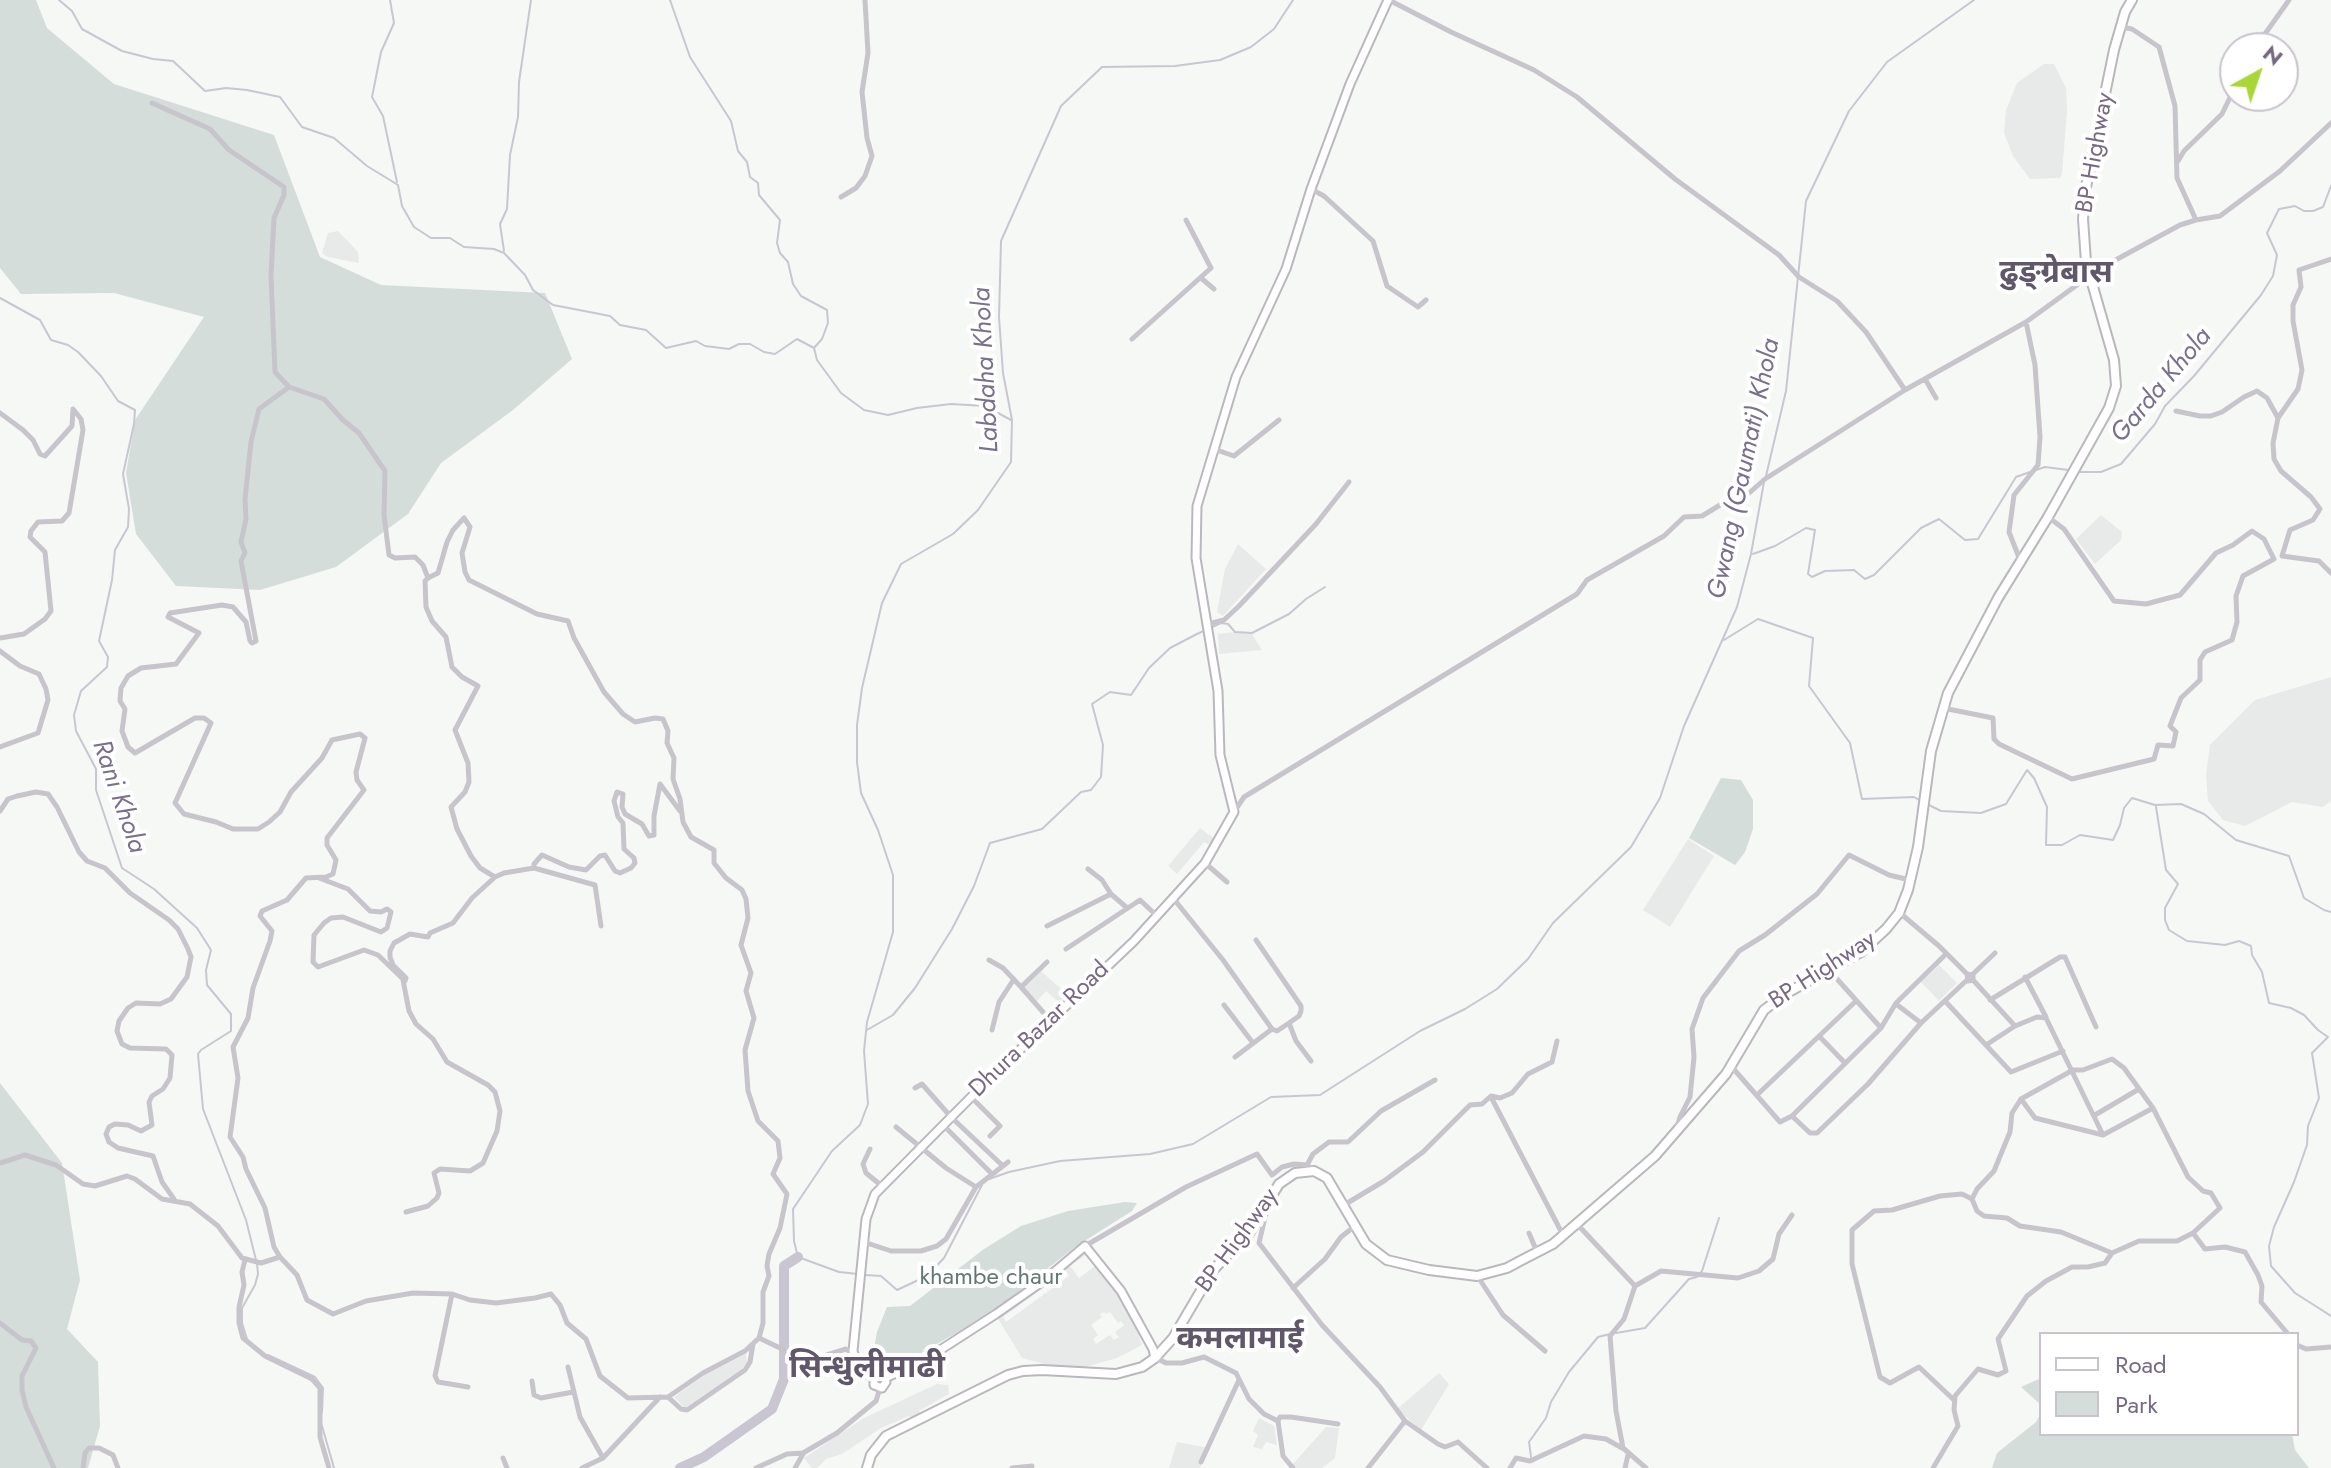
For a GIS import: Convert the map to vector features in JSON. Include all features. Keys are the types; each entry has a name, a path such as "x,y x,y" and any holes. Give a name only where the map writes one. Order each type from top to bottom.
{"highway":[{"name":"BP Highway","path":"867,1468 871,1455 886,1436 1008,1375 1042,1370 1125,1374 1142,1367 1173,1338 1213,1270 1249,1233 1286,1176 1310,1168 1327,1178 1366,1244 1387,1260 1429,1270 1477,1276 1507,1268 1537,1252 1563,1235 1634,1175 1676,1133 1731,1066 1764,1010 1874,942 1899,913 1910,880 1927,773 1948,693 1998,598 2048,517 2112,401 2116,386 2116,369 2090,277 2083,235 2085,192 2120,27 2132,0"}],"main road":[{"path":"1234,812 1220,755 1218,691 1196,558 1197,506 1236,377 1286,269 1311,189 1350,84 1389,0"},
{"name":"Dhura Bazar Road","path":"854,1355 866,1219 875,1194 1157,916 1205,863 1234,812"},
{"path":"885,1378 923,1361 996,1314 1055,1272 1085,1246 1121,1291 1155,1358"},
{"path":"854,1355 859,1369 874,1378"},
{"path":"874,1378 879,1375 885,1378"},
{"path":"874,1378 874,1385 880,1388 885,1385 885,1378"}],"street":[{"path":"841,197 856,188 865,176 872,156 862,92 868,53 865,0"},
{"path":"1389,0 1534,70 1577,97 1675,179 1779,255 1799,277 1837,301 1866,332 1905,390"},
{"path":"2266,32 2289,0"},
{"path":"2120,27 2132,29 2159,47 2175,106 2177,178 2196,220"},
{"path":"152,103 210,129 229,150 284,187 284,195 274,218 270,295 275,326 272,335 275,372 289,387 320,395 364,439 385,471 384,515 389,555 395,558 415,557 423,565 428,578"},
{"path":"2176,164 2184,151 2223,112"},
{"path":"1234,812 1244,797 1577,594 1587,580 1664,536 1684,517 1702,516 1725,502 1739,502 1765,479 1905,390 2026,322 2144,244 2180,225 2220,216 2280,171 2331,123"},
{"path":"1311,189 1324,196 1373,241 1387,286 1418,307 1426,300"},
{"path":"1132,339 1211,268 1186,220"},
{"path":"2282,556 2290,530 2313,520 2320,509 2281,471 2274,459 2273,443 2278,418 2298,389 2302,370 2293,321 2293,305 2301,287 2298,273 2301,267 2331,259"},
{"path":"1201,278 1214,289"},
{"path":"2020,562 2009,532 2014,495 2038,465 2040,437 2035,365 2026,322"},
{"path":"1925,379 1936,398"},
{"path":"289,387 259,409 251,442 246,519 241,542 245,553 241,561 256,641 250,641 246,622 233,607 222,605 170,613 168,617 199,633 176,664 141,668 128,676 121,688 120,701 125,709 122,731 128,747 135,753 195,718 204,718 211,723 175,803 184,814 233,829 258,829 269,822 322,758 332,740 360,734 365,738 356,772 364,790 327,838 327,845 336,860 333,874 306,878 287,900 262,911 260,916 272,931 270,941 253,988 248,1018 233,1047 238,1078 230,1137 243,1157 265,1208 274,1247 297,1275 307,1300 333,1314 366,1301 401,1294 452,1294 496,1303 551,1294 560,1305 567,1323 586,1339 597,1371 607,1384 628,1398 668,1397 759,1340"},
{"path":"2176,411 2211,416 2257,391 2267,398 2278,418"},
{"path":"0,413 23,430 40,454 45,456 72,426 73,409 81,419 83,430 69,513 62,521 38,522 31,531 30,537 45,552 51,611 24,634 0,638"},
{"path":"1214,449 1234,456 1279,420"},
{"path":"1208,624 1224,620 1246,599 1316,524 1349,482"},
{"path":"2048,517 2064,529 2114,601 2146,604 2180,595 2216,553 2252,531 2264,539 2274,559"},
{"path":"495,877 480,868 471,856 451,807 465,792 469,782 468,763 455,730 478,686 452,667 446,637 432,621 426,607 425,581 438,573 447,542 464,518 470,527 462,553 469,580 537,614 568,621 604,692 623,714 635,722 663,719 668,731 667,743 674,758 673,779 683,822 691,837 714,850 714,863 726,878 742,890 747,911 741,945 751,973 746,991 754,1018 745,1050 748,1091 758,1121 778,1141 780,1158 773,1174 787,1194 780,1228 769,1254 769,1276 763,1292 763,1323 750,1362 745,1370 687,1410 681,1409 668,1397"},
{"path":"1943,708 1993,718 1994,739 1999,744 2072,779 2154,759 2158,745 2173,746 2176,732 2170,726 2181,698 2200,680 2200,660 2205,652 2232,640 2237,622 2236,596 2243,576 2282,556 2319,561 2331,573"},
{"path":"0,651 12,657 15,663 39,674 48,700 38,733 0,747"},
{"path":"534,868 542,855 569,867 586,870 605,855 615,871 620,873 631,868 635,863 624,849 623,823 614,801 617,792 623,794 625,814 642,824 649,836 654,835 660,784 682,813"},
{"path":"0,811 8,799 36,792 48,794 87,861 105,868 130,893 169,920 178,929 188,949 191,957 187,977 171,999 160,1004 136,1003 119,1021 117,1031 122,1044 130,1048 166,1049 172,1055 167,1084 149,1102 152,1125 141,1131 128,1125 115,1124 109,1127 106,1134 109,1142 118,1148 153,1156 162,1182 175,1200"},
{"path":"1676,1133 1690,1097 1694,1057 1692,1029 1703,998 1739,951 1765,935 1817,894 1849,855 1889,875 1910,880"},
{"path":"1205,863 1227,882"},
{"path":"406,1212 428,1206 437,1198 439,1193 434,1173 440,1169 470,1171 483,1163 497,1131 500,1111 495,1092 447,1062 433,1039 416,1024 409,1011 403,980 406,978 393,965 390,957 394,943 410,934 428,937 430,933 453,923 472,898 495,877 534,868 595,885 601,926"},
{"path":"1088,869 1126,907"},
{"path":"318,878 348,889 370,911 387,909 391,912 387,928 381,932 343,917 331,918 314,935 315,966 325,966 364,950 378,955 403,980"},
{"path":"1047,926 1111,894"},
{"path":"1173,898 1223,960 1272,1029 1277,1031 1299,1016 1301,1006 1256,940"},
{"path":"1066,949 1140,900 1157,916"},
{"path":"1899,913 1970,977 2015,1026"},
{"path":"1792,1116 1810,1133 1817,1133 1868,1084 1921,1023 1995,953"},
{"path":"1731,1066 1780,1122 1792,1116 1881,1028 1896,1003 1946,954"},
{"path":"1990,1000 2025,977 2065,957 2096,1027"},
{"path":"989,960 1003,968 1050,1020"},
{"path":"1021,987 1047,962"},
{"path":"1829,969 1881,1028"},
{"path":"2025,977 2103,1135"},
{"path":"992,1030 999,1002 1014,979"},
{"path":"1757,1095 1856,1001"},
{"path":"1945,1001 2011,1072 2063,1051"},
{"path":"1896,1003 1921,1023"},
{"path":"1224,1005 1253,1043"},
{"path":"1986,1045 2015,1026 2037,1017 2046,1018"},
{"path":"1289,1023 1296,1041 1311,1061"},
{"path":"1235,1057 1272,1029"},
{"path":"1819,1036 1845,1063"},
{"path":"1491,1096 1500,1098 1512,1093 1528,1074 1552,1062 1557,1041"},
{"path":"1933,1468 1958,1426 1955,1396 1978,1369 1998,1375 2006,1371 1998,1339 2003,1327 2027,1296 2072,1267 2105,1263 2112,1253 2139,1241 2177,1241 2193,1233 2220,1208 2211,1193 2203,1191 2188,1177 2153,1108 2124,1068 2112,1059 2083,1070 2073,1070 2021,1099 2012,1113 2010,1132 1994,1171 1972,1199"},
{"path":"1085,1246 1186,1187 1257,1154 1272,1175 1282,1167 1294,1164 1310,1168 1313,1154 1329,1142 1348,1142 1381,1111 1435,1080"},
{"path":"863,1242 891,1251 921,1251 937,1246 946,1239 976,1187 1005,1164 987,1152 922,1084 915,1088"},
{"path":"2094,1115 2139,1089"},
{"path":"1344,1205 1423,1152 1470,1105 1482,1104 1491,1096"},
{"path":"1491,1096 1563,1235"},
{"path":"971,1097 1000,1126 990,1136"},
{"path":"2021,1099 2035,1118 2103,1135 2153,1108"},
{"path":"943,1125 991,1173"},
{"path":"896,1127 946,1168 976,1187"},
{"path":"870,1149 863,1164 866,1173 882,1186"},
{"path":"978,1160 987,1152"},
{"path":"0,1163 25,1155 56,1165 83,1184 95,1186 127,1176 162,1199 190,1204 205,1214 245,1260 261,1263 280,1257"},
{"path":"1955,1401 1919,1367 1890,1383 1880,1377 1852,1264 1852,1230 1874,1211 1892,1210 1940,1196 1962,1194 1972,1199 1977,1211 1984,1216 2007,1218 2020,1226 2061,1232 2112,1253"},
{"path":"1268,1204 1259,1243 1322,1325 1380,1387 1405,1421 1445,1447 1458,1442 1487,1468"},
{"path":"1646,1468 1623,1448 1616,1411 1610,1336 1624,1319 1635,1286 1661,1271 1738,1278 1759,1271 1773,1259 1779,1234 1792,1215"},
{"path":"1576,1223 1635,1286"},
{"path":"1293,1288 1355,1226"},
{"path":"1529,1233 1537,1252"},
{"path":"2193,1233 2205,1249 2225,1247 2245,1252 2262,1286 2261,1302 2286,1332"},
{"path":"245,1260 239,1307 243,1338 265,1356 312,1379 320,1388 320,1437 329,1468"},
{"path":"1477,1276 1503,1315 1545,1351"},
{"path":"452,1294 435,1376 438,1382 468,1387"},
{"path":"0,1323 22,1340 31,1341 36,1348 22,1376 22,1390 26,1407 54,1468"},
{"path":"759,1340 801,1358 814,1359 846,1349 854,1355"},
{"path":"2299,1346 2306,1349 2331,1347"},
{"path":"1155,1358 1174,1363 1204,1357 1236,1373 1249,1399 1264,1414 1278,1421"},
{"path":"568,1367 580,1417 603,1458"},
{"path":"1201,1462 1239,1380"},
{"path":"532,1381 534,1395 541,1398 573,1392"},
{"path":"756,1468 787,1454 803,1453 861,1416 876,1401 880,1388"},
{"path":"582,1468 603,1458 660,1397"},
{"path":"1293,1468 1283,1456 1280,1417 1338,1424"},
{"path":"1368,1468 1405,1421"},
{"path":"1510,1468 1516,1458 1530,1461 1584,1436 1606,1439 1623,1448"},
{"path":"83,1468 89,1448 99,1448 113,1455 118,1468"},
{"path":"795,1468 803,1453"},
{"path":"1625,1468 1628,1455"},
{"path":"503,1458 505,1467"},
{"path":"1012,1468 1032,1466"}],"shaded area":[{"path":"2044,64 2054,64 2066,88 2062,174 2060,178 2030,179 2013,156 2004,133 2006,110 2017,83"},
{"path":"338,231 358,252 359,263 322,253 328,233"},
{"path":"2101,515 2122,532 2121,540 2095,564 2076,539"},
{"path":"1238,544 1266,569 1223,616 1217,612 1225,569"},
{"path":"1218,634 1252,634 1262,650 1219,654"},
{"path":"2331,677 2331,801 2323,807 2292,802 2245,826 2223,820 2208,801 2206,775 2210,745 2255,700"},
{"path":"1200,828 1216,840 1212,846 1204,842 1177,874 1168,866"},
{"path":"1688,839 1714,856 1670,927 1643,910"},
{"path":"1939,965 1957,983 1939,1001 1921,982"},
{"path":"1041,971 1070,997 1062,1005 1046,991 1036,1002 1024,987"},
{"path":"1087,1251 1112,1285 1135,1325 1142,1345 1117,1358 1071,1371 1022,1358 997,1317","holes":["1087,1254 1095,1266 1079,1278 1070,1266","1066,1271 1069,1276 1006,1322 1003,1317","1110,1312 1118,1323 1121,1321 1124,1325 1115,1332 1119,1337 1114,1340 1110,1335 1096,1344 1093,1339 1098,1335 1091,1325 1102,1317 1100,1314"]},
{"path":"746,1354 747,1362 742,1369 685,1408 674,1397 705,1375"},
{"path":"1439,1373 1449,1384 1421,1430 1397,1409"},
{"path":"937,1384 948,1385 949,1394 919,1411 921,1415 911,1419 909,1416 881,1428 842,1454 826,1459 817,1468 812,1468 804,1458 864,1418"},
{"path":"1259,1418 1274,1426 1277,1445 1266,1442 1262,1449 1253,1447 1258,1435 1253,1431"},
{"path":"1326,1427 1339,1428 1335,1458 1322,1468 1295,1468 1292,1465"},
{"path":"1177,1442 1209,1448 1200,1468 1169,1468"}],"green space":[{"path":"0,0 36,0 47,28 114,84 274,135 320,257 381,285 545,293 572,359 513,410 441,463 408,514 336,567 260,590 176,586 136,534 126,473 135,420 204,317 114,293 21,294 0,268"},
{"path":"1721,778 1741,780 1753,800 1753,829 1745,852 1735,865 1689,838"},
{"path":"0,1083 62,1163 80,1280 67,1329 98,1362 100,1426 88,1468 0,1468"},
{"name":"khambe chaur","path":"1137,1203 1132,1211 1075,1247 1009,1299 965,1328 900,1365 889,1366 881,1360 874,1348 887,1307 910,1306 984,1249 1021,1226 1068,1211"},
{"path":"2039,1379 2039,1403 2021,1387"},
{"path":"2039,1417 2039,1436 2292,1436 2295,1450 2309,1468 1992,1468 1997,1453"}],"waterway":[{"path":"59,0 72,11 82,29 122,51 173,61 205,91 226,88 280,97 302,127 334,138 367,166 398,185 402,206 414,227 431,238 450,238 464,247 494,249 504,253 525,275 533,290 553,305 610,316 620,325 646,330 666,348 696,341 705,346 729,349 739,344 750,344 775,354 797,339 814,348 817,360 841,393 864,410 888,415 951,404 985,406 1011,420"},
{"path":"390,0 394,23 381,52 372,97 383,116 397,182"},
{"path":"504,251 500,224 507,209 510,155 518,117 519,82 531,0"},
{"path":"670,0 690,57 731,121 738,151 747,162 750,177 758,183 759,195 780,220 777,243 780,253 788,262 793,284 801,296 827,310 828,323 822,339 814,348"},
{"name":"Labdaha Khola","path":"858,1274 839,1272 798,1257 793,1209 832,1151 860,1125 868,1104 864,1051 867,1022 893,932 893,875 861,793 857,762 857,725 862,688 882,603 901,564 953,534 978,510 1011,462 1012,420 1003,373 999,317 1001,241 1061,106 1102,67 1175,66 1220,60 1251,47 1274,29 1293,0"},
{"name":"Gwang (Gaumati) Khola","path":"1766,476 1786,391 1806,201 1849,111 1887,62 1974,0"},
{"name":"Garda Khola","path":"2079,472 2101,472 2121,464 2155,424 2165,406 2261,295 2273,276 2277,255 2267,233 2279,209 2295,206 2304,211 2313,211 2323,207 2331,186"},
{"name":"Rani Khola","path":"0,298 40,320 51,340 78,352 101,376 118,401 135,410 123,474 129,509 128,527 115,550 99,641 108,657 107,667 81,691 74,715 76,731 96,769 96,790 122,868 154,889 197,928 211,950 206,970 207,985 231,1014 231,1031 198,1054 203,1109 246,1220 257,1264 255,1285 242,1308 247,1339"},
{"name":"Garda Khola","path":"2036,470 2045,467 2068,470"},
{"name":"Garda Khola","path":"1753,554 1775,546 1806,528 1815,530 1808,574 1812,577 1825,571 1854,570 1865,579 1874,575 1921,528 1939,519 1965,540 1978,539 2016,477 2030,472"},
{"name":"Gwang (Gaumati) Khola","path":"989,1179 1060,1161 1150,1154 1193,1144 1271,1097 1320,1095 1420,1031 1497,989 1528,959 1553,923 1631,847 1660,798 1684,726 1737,607 1751,554 1764,482"},
{"path":"867,1030 893,1015 915,988 952,929 974,886 990,843 1042,829 1081,792 1091,790 1101,777 1103,745 1092,704 1110,692 1131,695 1149,668 1170,648 1197,634 1221,623 1228,624 1235,632 1252,633 1289,614 1325,587"},
{"path":"1724,640 1758,619 1813,638 1809,686 1850,743 1862,799 1914,797 1921,801"},
{"path":"1927,804 1941,811 1981,813 2006,804 2027,770 2047,807 2046,845 2062,845 2080,835 2113,840 2124,808 2132,798 2155,805 2181,804 2204,814 2236,840 2289,856 2304,898 2331,912"},
{"path":"2156,807 2166,870 2178,884 2165,908 2169,930 2187,941 2225,945 2239,941 2251,946 2252,955 2262,972 2269,1003 2291,1008 2304,1015 2328,1037 2312,1053 2319,1098 2308,1126 2307,1145 2269,1246 2271,1266 2295,1293 2331,1316"},
{"name":"Gwang (Gaumati) Khola","path":"865,1275 881,1276 897,1290 927,1276 944,1258 982,1185"},
{"path":"1616,1333 1645,1328 1689,1279 1697,1277 1702,1271 1719,1218"},
{"path":"680,1468 704,1457 772,1409 784,1379 784,1266 798,1257"},
{"path":"1531,1457 1529,1442 1546,1418 1551,1402 1569,1372 1598,1337 1610,1334"},
{"name":"Rani Khola","path":"268,1355 315,1377 323,1388 322,1412"},
{"name":"Rani Khola","path":"322,1426 334,1468"}],"district":[{"name":"ढुङ्ग्रेबास","path":"2056,274"},
{"name":"कमलामाई","path":"1240,1340"},
{"name":"सिन्धुलीमाढी","path":"867,1369"}]}
